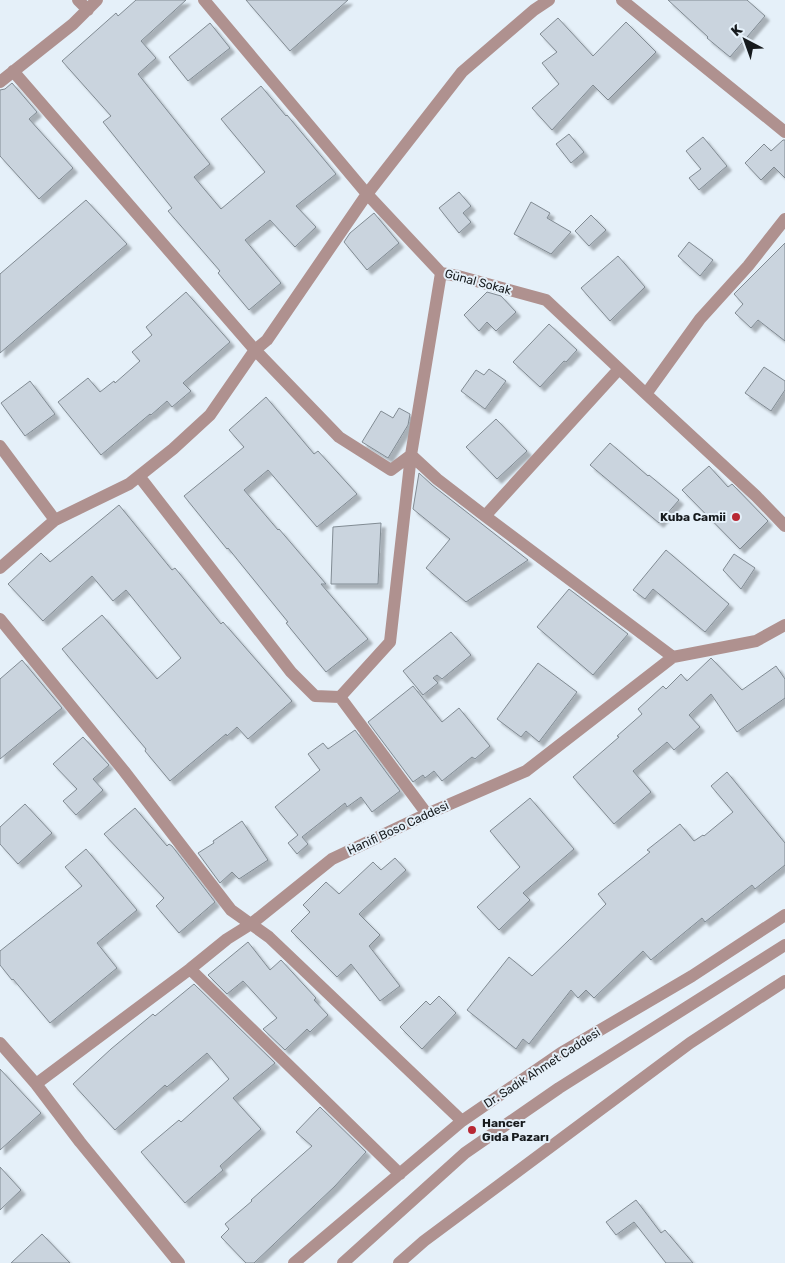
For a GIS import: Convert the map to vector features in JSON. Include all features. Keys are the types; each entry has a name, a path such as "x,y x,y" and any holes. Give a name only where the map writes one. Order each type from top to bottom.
{"street":[{"path":"78,0 88,10"},
{"path":"0,82 73,24 97,0"},
{"name":"Günal Sokak","path":"204,0 367,194 441,274 458,276 546,300 756,496 785,526"},
{"path":"0,568 55,520 129,484 173,449 210,415 255,350 267,340 367,194 462,72 534,10 550,0"},
{"path":"622,0 785,132"},
{"path":"13,71 255,350 339,437 391,470 411,455"},
{"path":"646,394 700,319 748,266 785,220"},
{"path":"340,697 390,642 411,455 441,274"},
{"path":"484,516 619,369"},
{"path":"0,446 55,520"},
{"path":"411,455 437,479 484,516 673,657"},
{"path":"139,476 291,672 315,696 340,697"},
{"path":"0,620 124,770 231,910 269,937 462,1121"},
{"name":"Hanifi Boso Caddesi","path":"36,1084 190,969 226,939 251,924 332,859 427,814 526,771 673,657 756,641 785,624"},
{"path":"340,697 427,814"},
{"name":"Dr. Sadık Ahmet Caddesi","path":"294,1263 462,1121 561,1053 692,976 785,915"},
{"name":"Dr. Sadık Ahmet Caddesi","path":"343,1263 465,1153 558,1088 785,945"},
{"path":"190,969 400,1174"},
{"path":"399,1263 424,1241 690,1043 785,981"},
{"path":"0,1043 36,1084 80,1142 179,1263"}],"building":[{"path":"136,0 186,0 141,41 156,58 138,74 210,164 194,177 221,209 265,172 221,119 261,86 336,174 296,206 316,227 295,247 270,220 245,240 281,283 249,310 218,273 220,271 168,211 172,208 103,122 111,116 62,61 116,13 118,16"},
{"path":"246,0 348,0 290,51"},
{"path":"668,0 747,0 765,16 730,57 707,38"},
{"path":"558,18 593,56 626,22 656,52 608,100 593,85 552,130 532,108 559,84 542,63 557,52 540,34"},
{"path":"210,23 230,48 188,81 169,57"},
{"path":"12,83 37,112 29,119 73,168 39,199 0,156 0,90 5,89"},
{"path":"569,134 584,152 571,163 556,144"},
{"path":"703,137 727,166 699,190 689,178 701,169 686,151"},
{"path":"785,140 785,178 774,167 761,180 745,163 764,144 771,151"},
{"path":"459,192 471,206 463,213 471,222 459,233 439,208"},
{"path":"86,200 127,244 0,353 0,274"},
{"path":"531,202 550,213 547,218 571,232 551,254 514,234"},
{"path":"374,213 399,243 367,270 344,242 350,233"},
{"path":"591,215 606,230 589,246 575,231"},
{"path":"689,242 713,260 700,276 678,256"},
{"path":"785,243 785,341 758,320 751,328 735,313 743,304 734,294"},
{"path":"618,256 645,287 610,321 581,288"},
{"path":"186,292 230,342 183,383 191,391 172,407 167,401 101,455 58,402 88,378 100,392 114,381 115,383 140,361 132,352 152,335 146,327"},
{"path":"487,292 501,296 516,312 496,331 487,322 479,331 464,315"},
{"path":"549,324 577,350 540,387 513,362"},
{"path":"764,367 785,381 785,390 771,411 745,393"},
{"path":"489,369 506,381 485,409 461,391 476,370 484,375"},
{"path":"30,381 55,414 25,436 1,403"},
{"path":"266,397 314,454 318,451 357,494 317,527 268,470 244,490 326,584 321,584 368,639 326,672 286,623 288,622 184,496 244,447 229,430"},
{"path":"399,408 410,414 408,425 388,458 362,442 381,411 393,418"},
{"path":"496,419 527,451 497,479 466,447"},
{"path":"610,443 679,500 659,523 590,465"},
{"name":"Kuba Camii","path":"709,466 728,487 732,484 768,521 740,549 682,490"},
{"path":"419,473 528,560 466,602 426,568 450,539 413,509"},
{"path":"119,505 172,570 175,568 221,624 223,622 292,701 248,739 237,727 227,736 226,734 170,781 145,751 146,749 62,649 102,615 157,679 181,658 126,590 113,601 92,576 43,621 8,584 41,553 50,562"},
{"path":"381,523 378,584 331,584 333,527"},
{"path":"666,550 729,604 705,632 653,589 645,599 633,590"},
{"path":"734,554 755,568 741,589 723,570"},
{"path":"569,589 628,634 593,675 537,627"},
{"path":"451,632 471,655 442,679 437,675 433,678 438,683 423,695 403,671"},
{"path":"711,658 742,690 776,666 785,679 785,698 737,732 711,694 689,715 700,727 674,750 667,742 633,771 651,792 614,824 573,777 642,714 638,709 663,686 666,689 681,674 687,681"},
{"path":"22,660 62,708 0,759 0,679"},
{"path":"538,663 577,692 539,742 526,731 521,737 497,719"},
{"path":"413,686 442,722 459,708 490,746 475,759 472,757 442,781 434,771 425,778 423,775 413,782 368,722"},
{"path":"355,730 400,791 372,812 361,797 347,807 345,803 302,837 308,844 297,854 288,843 298,835 275,807 320,770 308,754 323,743 328,749"},
{"path":"83,737 109,765 93,779 103,790 76,815 63,801 77,789 53,764"},
{"path":"727,772 785,843 785,865 755,889 752,885 705,922 702,918 651,960 643,951 594,998 586,990 578,998 571,990 529,1044 523,1039 516,1049 467,1010 509,957 532,976 606,904 598,894 650,852 647,850 680,824 694,841 704,836 733,812 711,786"},
{"path":"530,798 574,849 523,893 530,900 499,930 477,907 520,867 490,831"},
{"path":"25,804 52,833 18,864 0,844 0,827"},
{"path":"135,808 167,846 169,844 172,846 215,902 179,933 156,906 164,898 104,834"},
{"path":"242,821 268,860 239,879 232,872 220,883 198,853"},
{"path":"86,849 137,910 97,943 117,968 50,1023 0,965 0,951 82,886 65,867"},
{"path":"395,858 406,870 359,914 380,935 369,946 400,986 380,1001 351,964 337,977 291,931 310,912 303,905 326,882 339,894 373,862 381,870"},
{"path":"248,942 270,970 281,960 316,998 314,1000 328,1015 310,1032 307,1029 285,1050 263,1029 277,1018 243,981 227,994 208,975"},
{"path":"194,984 275,1063 233,1098 261,1129 220,1166 223,1170 185,1203 141,1152 179,1120 181,1122 229,1079 207,1053 167,1087 165,1085 115,1130 73,1084 153,1014 155,1016"},
{"path":"439,996 456,1013 422,1049 400,1027 426,1001 430,1005"},
{"path":"0,1069 41,1113 0,1150"},
{"path":"320,1107 366,1152 335,1186 254,1263 246,1263 221,1237 229,1229 225,1224 312,1146 296,1132"},
{"path":"0,1167 21,1190 0,1210"},
{"path":"636,1200 661,1233 665,1230 693,1263 666,1263 634,1222 616,1235 606,1222"},
{"path":"42,1234 70,1263 11,1263"}],"place":[{"name":"Kuba Camii","path":"736,517"},
{"name":"Hancer Gıda Pazarı","path":"472,1130"}]}
